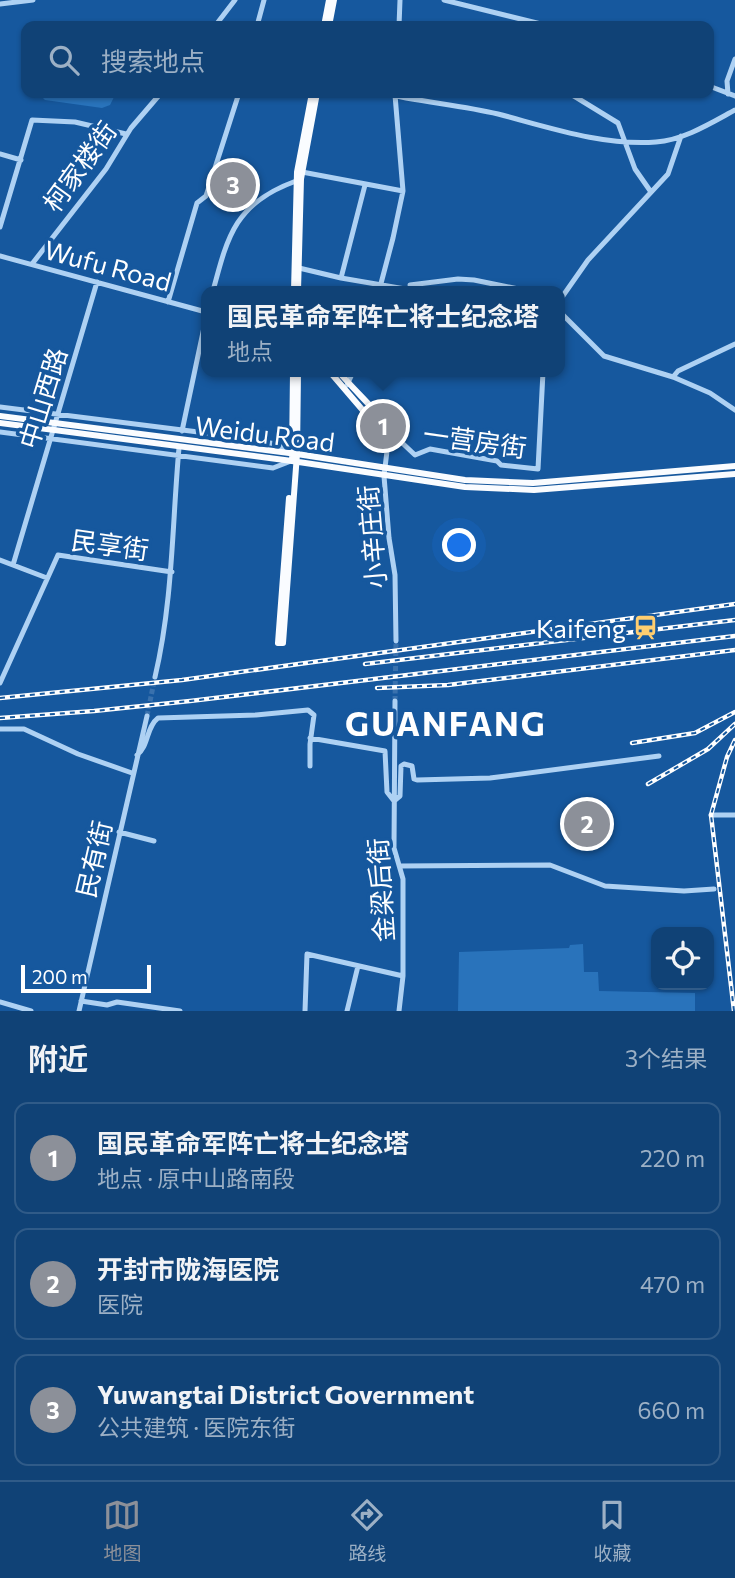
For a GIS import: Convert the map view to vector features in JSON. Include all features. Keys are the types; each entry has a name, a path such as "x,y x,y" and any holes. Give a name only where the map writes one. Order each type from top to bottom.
{"main road":[{"path":"328,21 332,0"},
{"path":"297,286 302,173 313,98"},
{"path":"296,286 296,181 313,98"},
{"path":"294,457 278,643 283,643 294,457 296,377"},
{"path":"335,377 378,428 396,437"},
{"path":"341,377 346,387"},
{"name":"Weidu Road","path":"0,416 54,427"},
{"name":"Weidu Road","path":"0,423 54,427 294,457 466,487 534,490 735,474"},
{"name":"Weidu Road","path":"384,472 533,483 735,466"}],"street":[{"path":"0,4 33,0"},
{"path":"219,21 235,0"},
{"path":"258,21 264,0"},
{"path":"399,21 400,0"},
{"path":"444,0 532,21"},
{"path":"517,17 517,21"},
{"path":"727,93 727,81 735,60"},
{"path":"714,88 735,96"},
{"name":"柯家楼街","path":"32,264 106,169 126,134 157,98"},
{"path":"168,302 197,203 206,196 237,98"},
{"path":"380,286 402,192 395,98"},
{"path":"415,98 578,134 657,142 681,136 735,110"},
{"path":"577,98 618,123 635,169 651,192"},
{"path":"0,227 34,119 75,121 126,134"},
{"path":"565,293 588,260 670,172 681,136"},
{"path":"0,154 21,160"},
{"path":"302,173 402,192"},
{"path":"214,286 225,248 239,220 260,200 296,181"},
{"path":"341,278 365,185"},
{"name":"Wufu Road","path":"0,256 201,311"},
{"path":"299,268 372,286"},
{"path":"416,286 458,279 503,286"},
{"name":"中山西路","path":"13,565 97,282"},
{"path":"565,317 604,356 673,377 710,393 735,410"},
{"path":"155,677 162,649 172,572 179,444 201,341"},
{"path":"673,377 678,371 735,344"},
{"path":"346,387 351,377"},
{"name":"一营房街","path":"396,437 415,455 430,449 497,461 501,465 538,469 543,377"},
{"path":"0,407 276,444 294,457 273,468 0,432"},
{"name":"小辛庄街","path":"396,437 387,451 384,472 395,575 396,641"},
{"name":"民享街","path":"0,683 58,555 172,572"},
{"path":"0,560 47,578"},
{"path":"394,801 395,701"},
{"path":"137,755 142,752 153,722 158,718 256,715 308,710 314,715 310,738 310,766"},
{"name":"民有街","path":"79,1011 147,716"},
{"path":"0,729 24,729 78,754 132,773"},
{"path":"310,738 387,752 387,792 394,801"},
{"path":"394,801 400,796 401,766 404,764 412,766 414,778 417,779 480,778 659,756"},
{"name":"金梁后街","path":"394,801 394,848 403,879 403,976 399,1011"},
{"path":"712,815 735,815"},
{"path":"119,832 154,842"},
{"path":"400,866 550,865 605,886 684,891 714,889"},
{"path":"305,1011 307,954 403,976"},
{"path":"348,1011 358,966"},
{"path":"81,1001 107,1005 117,1002 180,1011"},
{"path":"0,1002 31,1011"}],"shaded area":[{"path":"43,98 114,98 110,105 102,108"},
{"path":"583,944 584,972 598,972 599,991 695,993 695,1011 458,1011 459,952 569,948 570,945"}],"tunnel":[{"path":"395,701 396,641"},
{"path":"147,716 155,677"}],"railway":[{"path":"0,698 182,680 735,604"},
{"path":"365,664 735,620"},
{"path":"0,718 190,701 735,636"},
{"path":"377,688 448,685 735,650"},
{"path":"632,743 695,733 735,712"},
{"path":"648,784 708,749 735,724"},
{"path":"734,1011 711,815 727,757 735,740"}],"place":[{"name":"Yuwangtai District Government","path":"233,185"},
{"name":"国民革命军阵亡将士纪念塔","path":"383,426"},
{"name":"Kaifeng","path":"646,627"},
{"name":"开封市陇海医院","path":"587,824"}],"district":[{"name":"GUANFANG","path":"446,722"}]}
